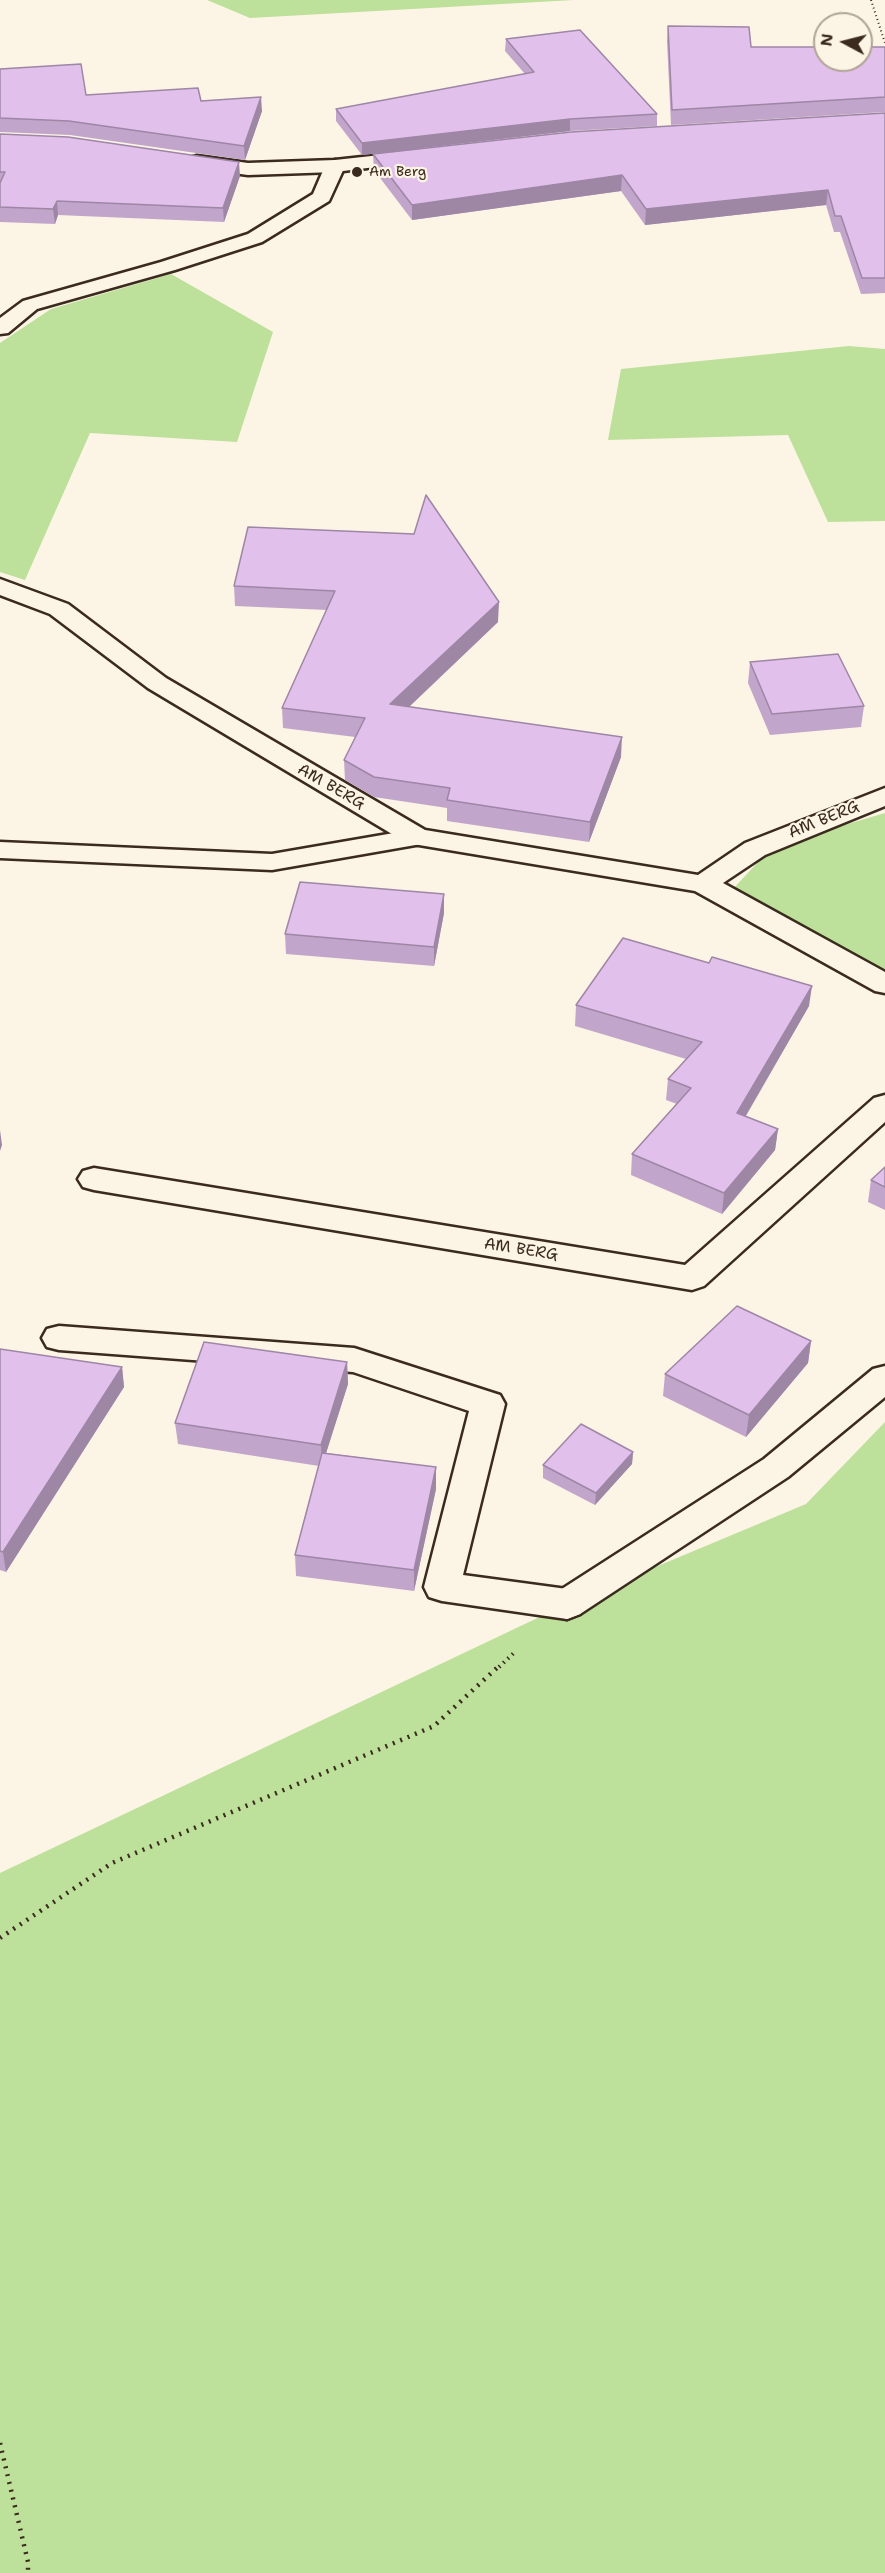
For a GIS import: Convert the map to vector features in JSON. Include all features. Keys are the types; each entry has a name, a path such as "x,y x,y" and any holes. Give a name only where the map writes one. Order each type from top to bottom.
{"street":[{"path":"177,159 248,169 335,166 439,155"},
{"path":"0,328 30,304 168,266 255,238 322,197 335,166"},
{"name":"AM BERG","path":"0,586 59,609 157,682 417,837 703,884 885,984"},
{"name":"AM BERG","path":"703,884 755,849 885,796"},
{"path":"0,850 272,862 417,837"},
{"name":"AM BERG","path":"94,1179 692,1278 885,1105"},
{"path":"59,1338 354,1360 488,1404 442,1587 567,1604 776,1468 885,1378"}],"path":[{"path":"871,0 885,44"},
{"path":"0,1938 112,1863 434,1726 567,1604"},
{"path":"0,2443 28,2562 28,2573"}],"green space":[{"path":"207,0 574,0 250,18"},
{"path":"171,274 273,332 237,442 90,433 25,580 0,572 0,343 51,309"},
{"path":"849,346 885,349 885,521 828,522 788,435 608,440 621,369"},
{"path":"885,813 885,981 732,890 773,846"},
{"path":"885,1422 885,2573 0,2573 0,1873 567,1604 806,1504"}],"building":[{"path":"668,26 749,27 751,47 813,47 813,72 873,72 873,47 885,47 885,97 672,110"},
{"path":"580,30 657,114 570,119 362,143 336,109 534,72 506,39"},
{"path":"81,64 86,95 198,88 201,101 261,97 244,146 69,121 0,118 0,69"},
{"path":"885,113 885,278 862,278 841,216 835,216 828,190 646,209 622,175 412,205 373,154 571,132"},
{"path":"0,134 68,137 239,162 223,208 57,201 53,209 0,207 0,183 5,172 0,172"},
{"path":"426,495 499,602 390,704 622,737 590,822 447,800 450,788 374,777 344,760 365,718 282,708 335,591 234,586 248,527 414,534"},
{"path":"838,654 864,706 772,714 750,662"},
{"path":"300,882 444,894 434,947 285,934"},
{"path":"623,938 709,963 712,957 812,986 737,1113 778,1129 724,1193 632,1154 691,1088 668,1079 702,1042 576,1005"},
{"path":"885,1167 885,1187 871,1180"},
{"path":"737,1306 811,1341 749,1415 665,1374"},
{"path":"204,1342 347,1362 321,1445 175,1423"},
{"path":"0,1349 122,1367 3,1552 0,1551"},
{"path":"581,1424 633,1452 596,1493 543,1465"},
{"path":"322,1453 436,1467 414,1570 295,1555"}],"place":[{"name":"Am Berg","path":"357,172"}]}
